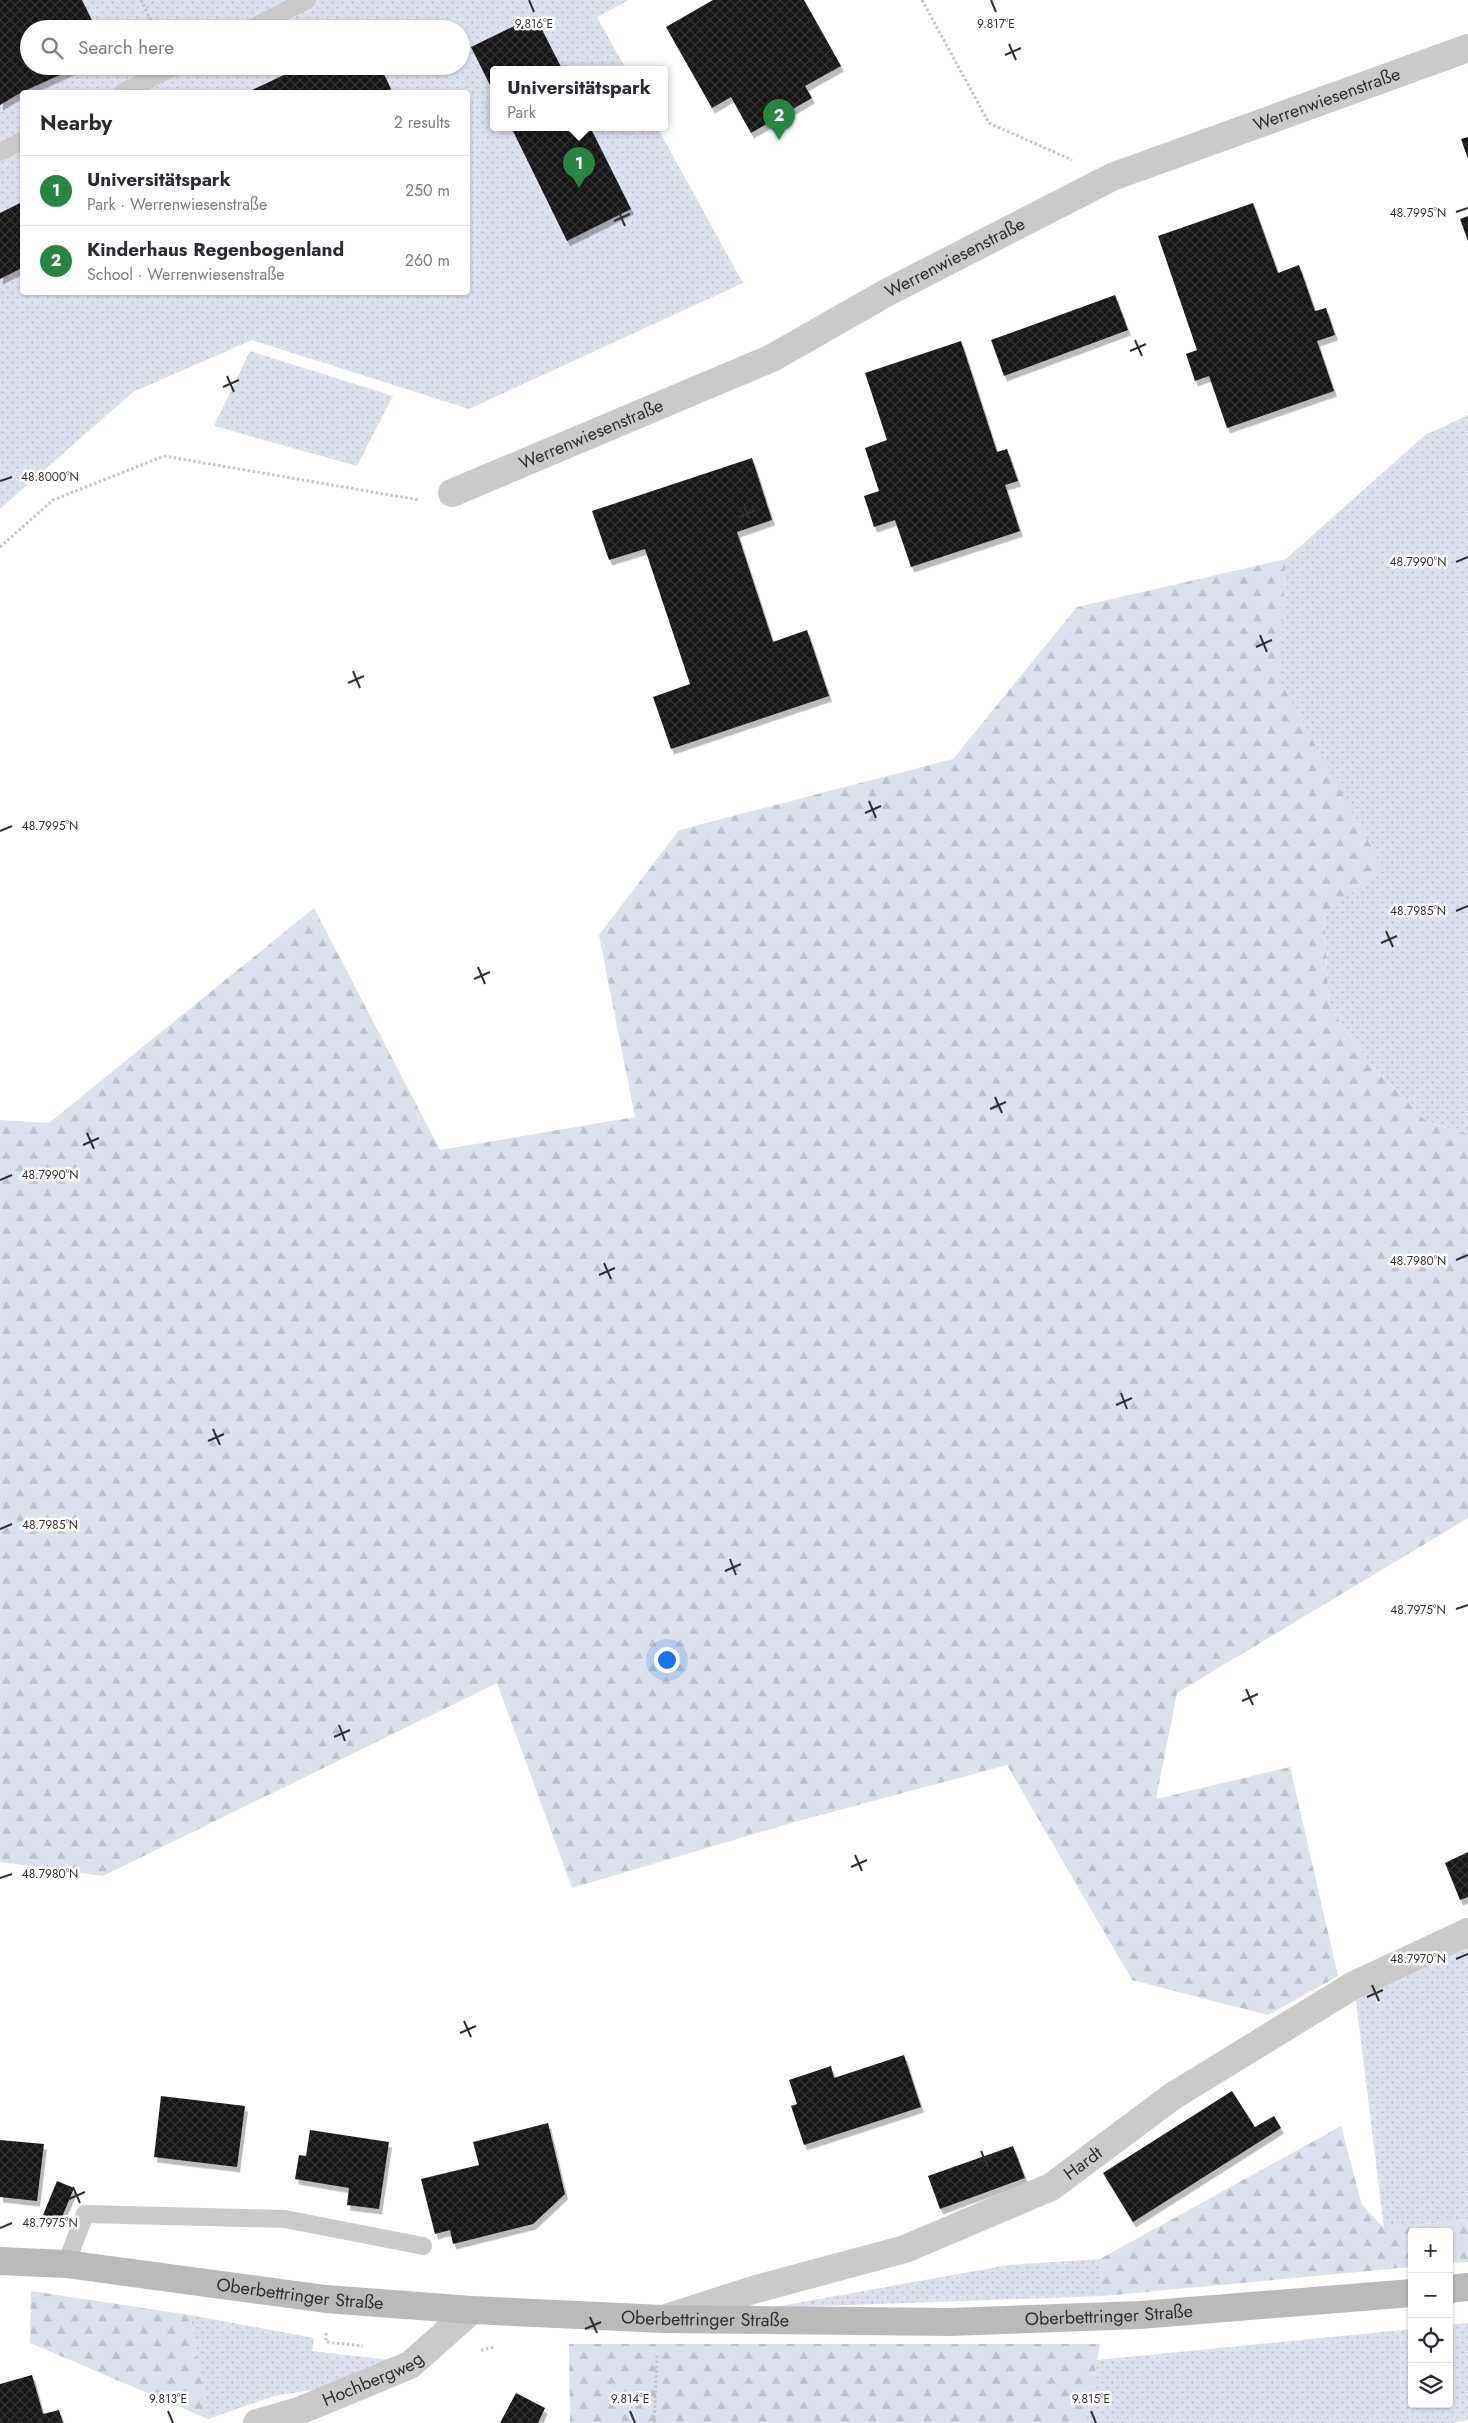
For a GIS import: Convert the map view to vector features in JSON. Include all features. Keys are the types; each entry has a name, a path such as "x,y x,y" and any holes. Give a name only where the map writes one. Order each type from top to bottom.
{"street":[{"name":"Werrenwiesenstraße","path":"452,493 772,358 886,293 1112,177 1468,48"},
{"name":"Hardt","path":"663,2319 753,2290 905,2249 1051,2187 1173,2096 1354,1985 1468,1932"},
{"name":"Oberbettringer Straße","path":"0,2261 66,2264 326,2299 472,2310 663,2319 941,2322 1001,2320 1140,2315 1408,2292"},
{"path":"1453,2289 1468,2287"},
{"name":"Hochbergweg","path":"257,2423 300,2417 410,2365 472,2310"}],"lane":[{"path":"268,20 307,0"},
{"path":"126,90 157,75"},
{"path":"0,152 20,142"},
{"path":"66,2264 85,2214 285,2219 423,2246"}],"path":[{"path":"141,0 151,20"},
{"path":"922,0 989,123 1112,177"},
{"path":"0,547 53,500 164,456 428,502 452,493"},
{"path":"326,2299 326,2342 400,2349 410,2365"},
{"path":"476,2351 504,2345"},
{"path":"654,2423 657,2350"}],"green space":[{"path":"0,0 629,0 597,17 624,66 490,66 490,131 659,131 743,283 469,409 252,340 133,392 0,509"},
{"path":"250,351 393,396 357,466 214,426"},
{"path":"1468,415 1468,1134 1426,1121 1371,1064 1329,1007 1324,915 1278,679 1286,559 1425,435"},
{"path":"1286,559 1279,679 1383,868 1324,915 1329,1007 1371,1064 1426,1121 1468,1134 1468,1518 1177,1693 1156,1799 1290,1767 1338,1976 1268,2015 1132,1980 1007,1765 791,1823 572,1888 497,1683 103,1876 0,1862 0,1120 49,1123 314,908 440,1150 635,1117 599,935 679,830 953,759 1077,607"},
{"path":"1468,1932 1468,2220 1384,2228 1354,1985"},
{"path":"1341,2126 1362,2205 1384,2228 1468,2220 1468,2262 1453,2263 1453,2228 1408,2228 1408,2267 1103,2296 1100,2259"},
{"path":"1100,2259 1103,2296 769,2308 1008,2265"},
{"path":"31,2291 190,2315 208,2419 30,2343"},
{"path":"190,2315 314,2338 312,2351 390,2360 319,2389 274,2396 208,2419"},
{"path":"1468,2323 1468,2420 1453,2423 1086,2423 1097,2360 1408,2329 1408,2408 1453,2408 1453,2325"},
{"path":"569,2344 1100,2344 1086,2423 570,2423"}],"building":[{"path":"0,0 82,0 92,20 20,20 20,75 60,75 26,90 20,90 20,93 0,105"},
{"path":"713,0 804,0 841,66 805,86 812,98 751,133 731,97 712,108 666,27"},
{"path":"535,16 560,66 490,66 490,85 471,47"},
{"path":"284,75 384,75 391,89 389,90 252,90"},
{"path":"513,131 592,131 631,209 567,241"},
{"path":"1468,137 1468,159 1461,139"},
{"path":"20,203 20,269 0,279 0,213"},
{"path":"1253,203 1278,273 1299,265 1315,311 1326,308 1335,335 1317,341 1334,391 1227,428 1209,376 1195,381 1186,354 1197,350 1158,236"},
{"path":"1468,216 1468,241 1460,219"},
{"path":"1115,295 1128,330 1004,376 991,340"},
{"path":"961,341 997,452 1007,449 1018,481 1005,485 1020,531 911,567 895,520 874,527 864,496 879,491 865,448 887,440 865,373"},
{"path":"752,458 772,520 737,532 773,642 807,630 829,696 671,749 653,697 690,684 645,549 609,560 592,511"},
{"path":"1468,1852 1468,1897 1460,1900 1445,1863"},
{"path":"904,2055 921,2107 804,2145 791,2106 797,2104 789,2080 831,2066 834,2078"},
{"path":"1232,2091 1255,2127 1274,2116 1281,2128 1133,2222 1103,2173"},
{"path":"161,2096 245,2106 237,2167 154,2157"},
{"path":"548,2123 565,2194 533,2224 453,2244 450,2230 435,2234 421,2179 479,2165 473,2142"},
{"path":"310,2130 389,2142 379,2209 347,2205 349,2188 295,2179 299,2155 306,2156"},
{"path":"0,2140 44,2144 37,2201 0,2197"},
{"path":"1013,2146 1025,2178 940,2209 928,2176"},
{"path":"57,2181 74,2188 60,2222 43,2215"},
{"path":"32,2375 43,2414 59,2410 63,2423 0,2423 0,2384"},
{"path":"516,2393 545,2408 538,2423 500,2423"}],"place":[{"name":"Kinderhaus Regenbogenland","path":"779,140"},
{"name":"Universitätspark","path":"579,188"}]}
